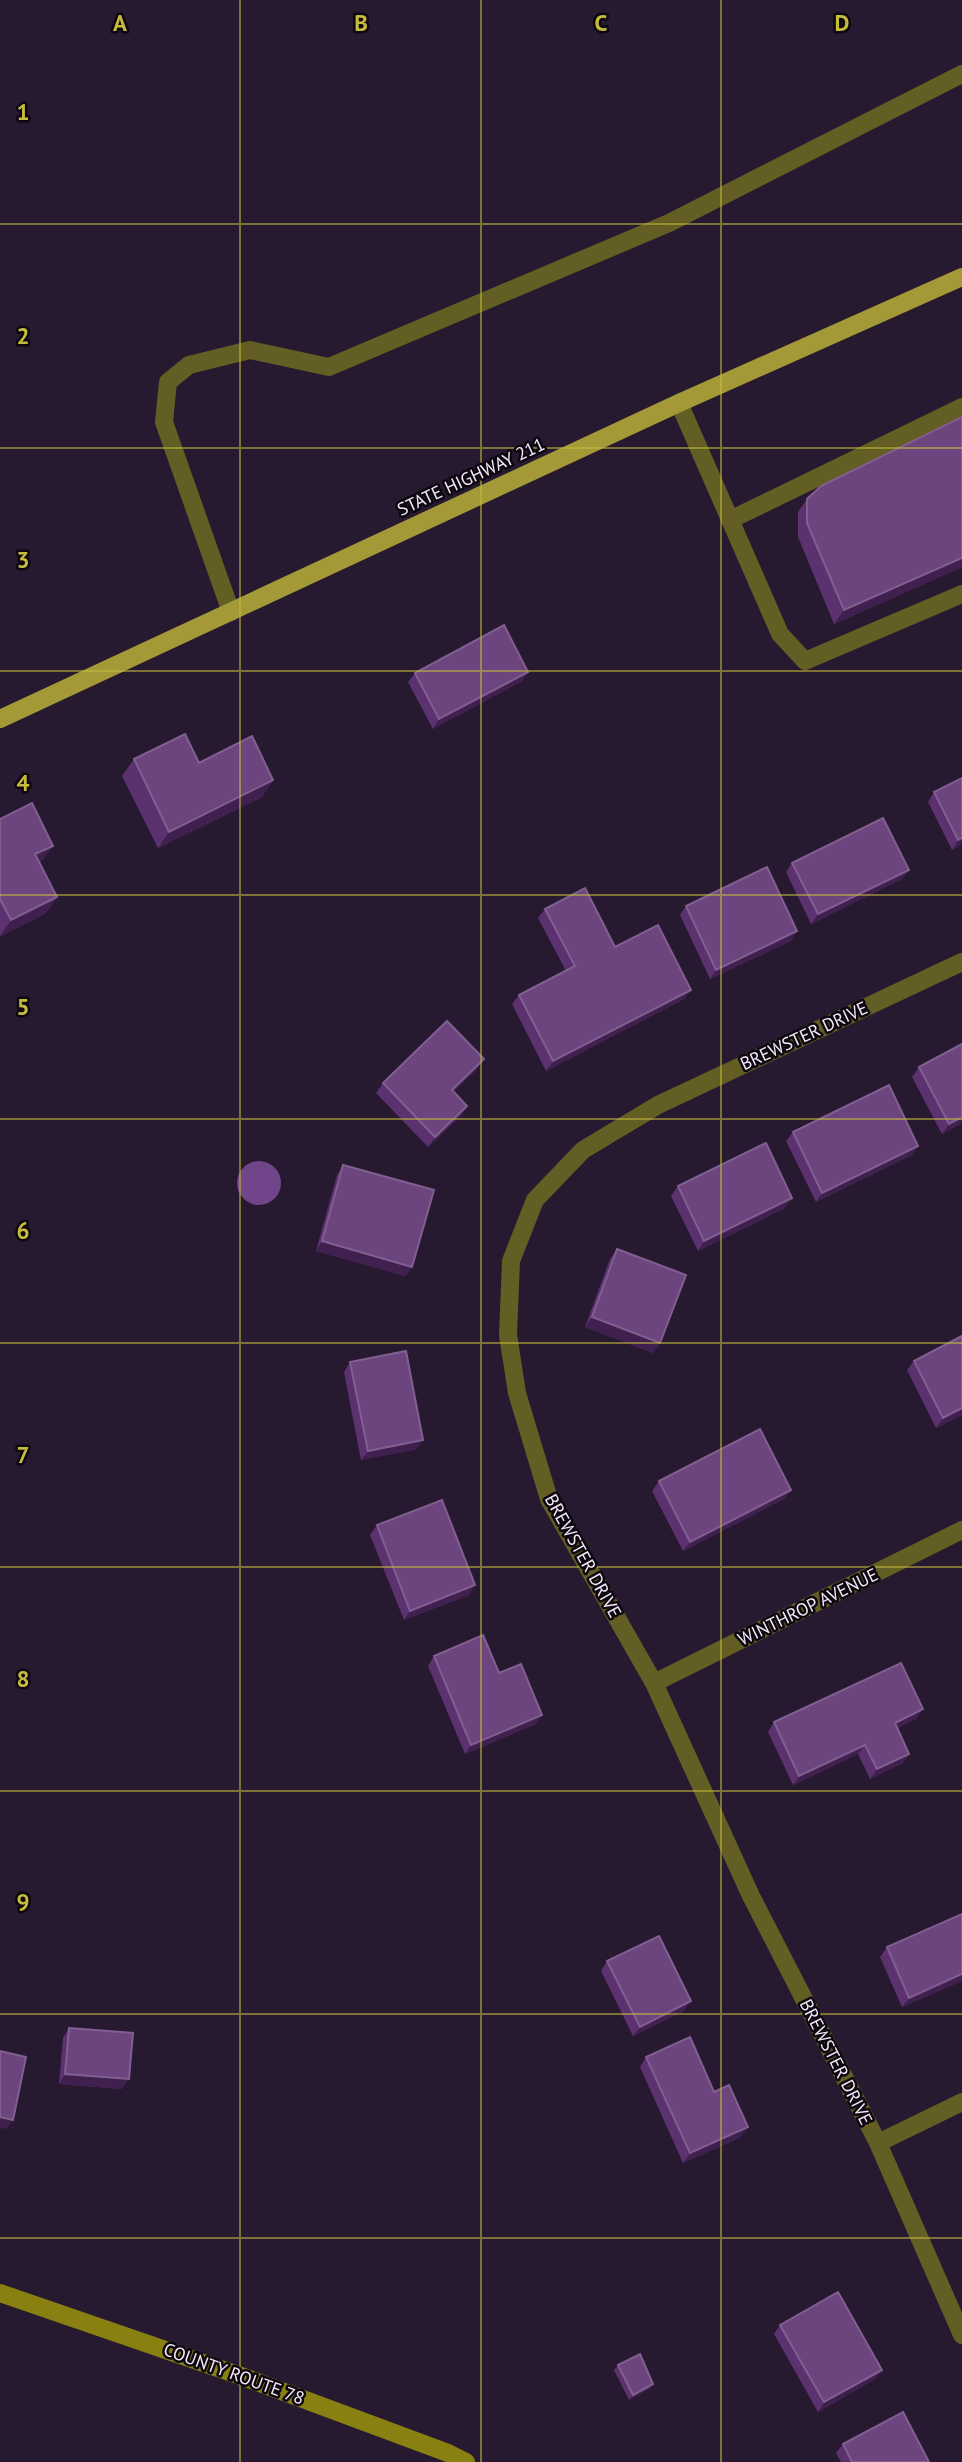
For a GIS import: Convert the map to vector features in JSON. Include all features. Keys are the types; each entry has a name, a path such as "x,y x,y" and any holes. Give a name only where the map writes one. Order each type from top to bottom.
{"main road":[{"name":"STATE HIGHWAY 211","path":"0,719 679,403 962,277"}],"street":[{"path":"231,612 164,422 168,382 189,365 250,350 329,367 669,223 962,74"},
{"path":"679,403 780,634 805,661 962,594"},
{"path":"730,520 962,407"},
{"name":"BREWSTER DRIVE","path":"962,962 658,1105 583,1150 535,1200 511,1261 508,1335 517,1394 549,1499 654,1683 751,1896 878,2143 962,2335"},
{"name":"WINTHROP AVENUE","path":"654,1683 962,1531"},
{"path":"878,2143 962,2102"},
{"name":"COUNTY ROUTE 78","path":"0,2293 241,2376 466,2462"}],"shaded area":[{"path":"259,1161 268,1162 275,1167 280,1174 280,1192 275,1199 268,1204 259,1205 250,1204 243,1199 238,1192 237,1183 238,1174 243,1167 250,1162"}],"building":[{"path":"962,417 962,558 844,610 807,523 807,499 821,486"},
{"path":"504,625 528,672 439,719 415,673"},
{"path":"185,734 199,763 252,736 273,780 169,832 134,759"},
{"path":"962,778 962,838 958,840 934,792"},
{"path":"32,803 53,846 35,854 57,897 11,920 0,899 0,819"},
{"path":"883,818 909,870 818,914 792,863"},
{"path":"767,867 797,931 716,970 686,906"},
{"path":"585,888 615,947 658,925 691,990 553,1061 519,995 575,966 545,909"},
{"path":"447,1021 484,1059 452,1090 467,1106 435,1137 383,1083"},
{"path":"962,1044 962,1117 949,1124 919,1067"},
{"path":"889,1085 918,1146 822,1193 793,1132"},
{"path":"766,1143 792,1198 704,1241 678,1186"},
{"path":"343,1165 434,1190 412,1267 322,1241"},
{"path":"617,1249 686,1275 660,1343 592,1317"},
{"path":"962,1336 962,1408 943,1418 914,1361"},
{"path":"406,1351 423,1440 368,1451 350,1362"},
{"path":"760,1429 791,1490 690,1542 659,1481"},
{"path":"442,1500 475,1585 410,1611 377,1525"},
{"path":"483,1635 499,1673 521,1664 542,1715 471,1745 434,1656"},
{"path":"901,1663 923,1709 895,1723 909,1754 877,1769 865,1745 799,1776 774,1722"},
{"path":"962,1914 962,1974 909,1998 887,1947"},
{"path":"659,1936 691,2001 640,2027 607,1961"},
{"path":"69,2028 133,2033 129,2079 65,2074"},
{"path":"690,2037 714,2092 729,2085 748,2127 690,2153 646,2057"},
{"path":"0,2051 26,2057 13,2120 0,2117"},
{"path":"838,2292 882,2370 824,2402 780,2325"},
{"path":"640,2354 653,2384 633,2395 618,2365"},
{"path":"903,2412 929,2462 852,2462 843,2444"}]}
